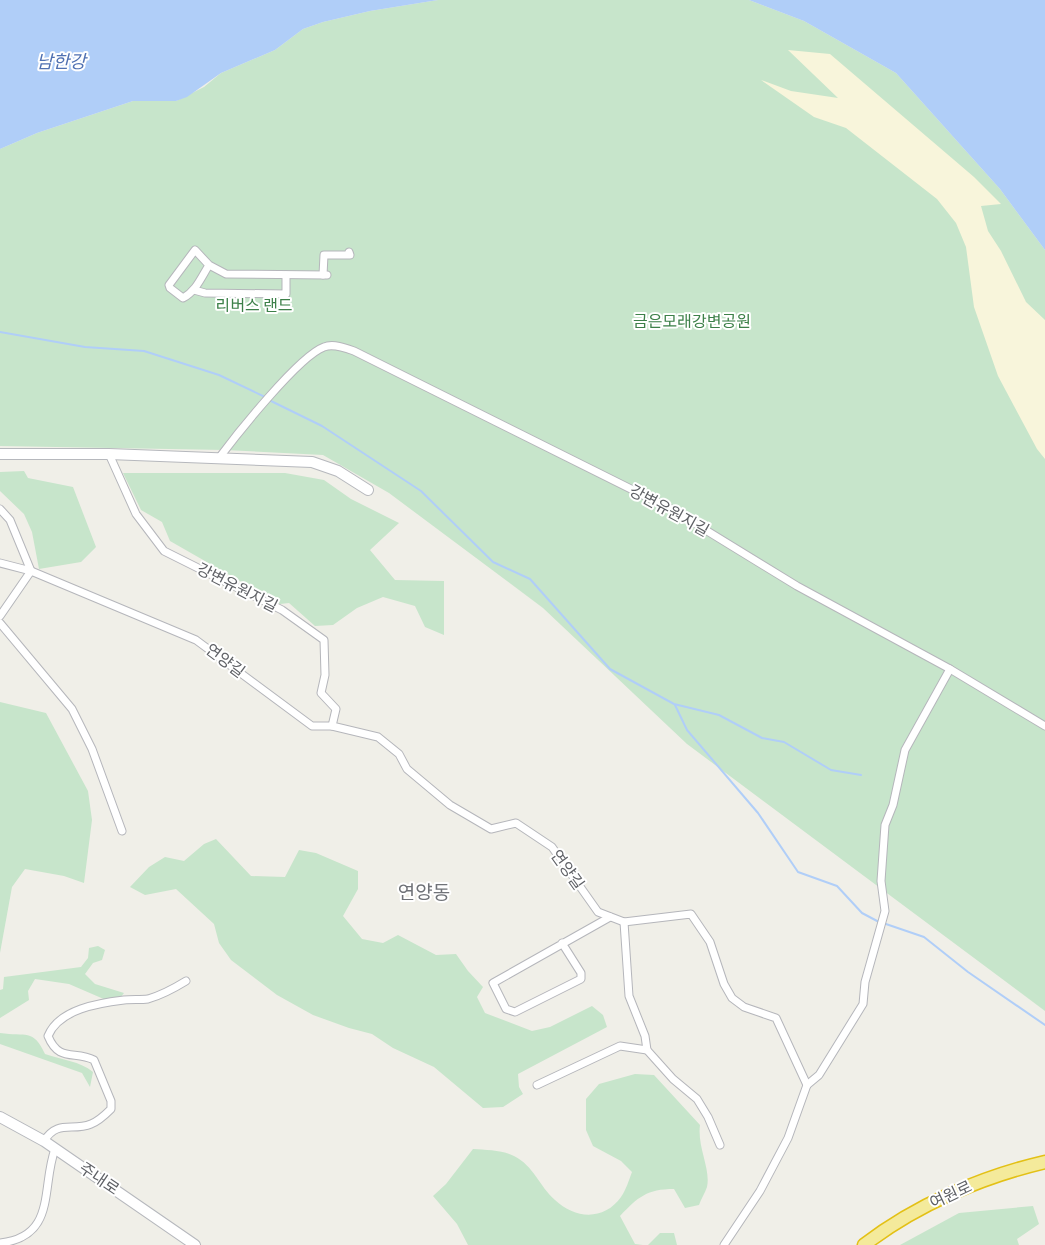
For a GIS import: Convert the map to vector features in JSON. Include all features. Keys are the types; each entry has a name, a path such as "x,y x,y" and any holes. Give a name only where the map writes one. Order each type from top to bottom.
{"highway":[{"name":"여원로","path":"864,1245 903,1219 956,1192 1012,1170 1045,1162"},
{"name":"여원로","path":"879,1245 942,1207 1015,1178 1045,1171"}],"street":[{"path":"209,265 194,290 183,298 170,288 169,285 195,250 209,265 226,274 286,275 325,275 324,255 350,256 349,252"},
{"path":"194,290 205,293 286,294 286,275"},
{"name":"강변유원지길","path":"219,458 286,378 325,346 341,346 673,510 797,586 950,669 1045,726"},
{"path":"0,454 110,454 312,462 338,471 368,490"},
{"name":"강변유원지길","path":"110,454 136,514 164,551 282,610 324,640 325,675 321,693 336,709 332,726"},
{"path":"0,509 10,520 31,571 0,616"},
{"name":"연양길","path":"0,563 31,571 196,640 312,726 332,726 378,737 399,754 407,770 450,804 491,829 516,822 552,847 598,912 624,922"},
{"path":"0,622 72,709 92,749 122,831"},
{"path":"724,1245 760,1191 788,1138 807,1085 819,1075 863,1004 865,982 885,911 882,881 885,825 893,805 904,750 950,669"},
{"path":"646,1050 645,1036 629,996 624,922 691,914 710,942 724,984 732,998 744,1007 776,1018 807,1085"},
{"path":"562,943 581,973 581,979 515,1012 506,1008 493,983 562,943 610,916"},
{"path":"44,1142 50,1131 92,1124 110,1109 111,1101 94,1060 63,1053 55,1049 48,1036 52,1026 67,1014 104,1003 145,1000 161,995 186,981"},
{"path":"537,1085 620,1046 646,1050 673,1079 696,1099 708,1117 720,1145"},
{"name":"주내로","path":"0,1116 56,1149 195,1245"},
{"path":"0,1243 12,1244 34,1229 44,1211 48,1192 50,1164 56,1149"}],"green space":[{"name":"금은모래강변공원","path":"438,0 749,0 804,21 896,73 1000,189 1045,250 1045,1011 687,744 543,608 389,493 323,455 225,450 0,446 0,149 37,133 133,101 176,101 204,87 221,73 275,50 303,29 323,22 370,11"},
{"path":"24,471 28,478 73,487 96,547 81,562 39,569 32,532 24,514 0,491 0,472"},
{"path":"123,473 285,473 324,480 351,499 399,523 370,550 395,580 444,581 444,635 425,627 415,606 383,597 357,608 333,625 315,626 289,603 280,604 170,541 162,522 141,510"},
{"path":"0,702 46,713 88,791 92,820 84,883 64,876 25,869 12,887 0,953"},
{"path":"216,839 251,876 285,877 299,850 316,853 358,871 358,889 343,916 362,939 383,943 398,935 436,955 456,954 483,987 477,997 485,1013 532,1031 550,1027 592,1006 603,1015 607,1027 518,1074 519,1087 523,1094 503,1107 483,1108 434,1067 393,1048 372,1034 313,1015 277,995 231,960 219,943 214,924 176,889 145,895 130,887 149,867 165,857 184,861 204,844"},
{"path":"98,946 105,950 102,960 93,963 85,974 95,984 124,993 120,998 106,1000 69,984 35,979 28,991 29,1000 0,1018 0,990 3,989 4,977 81,967 88,958 89,948"},
{"path":"0,1033 28,1035 37,1040 45,1054 88,1068 93,1072 90,1087 82,1073 0,1044"},
{"path":"635,1074 654,1075 700,1125 700,1141 708,1180 699,1205 685,1208 674,1189 657,1191 638,1199 620,1216 635,1244 643,1245 468,1245 457,1224 433,1196 446,1184 473,1149 505,1153 521,1160 549,1194 571,1211 589,1215 598,1214 614,1205 623,1194 632,1172 621,1161 593,1146 586,1130 586,1099 599,1084"},
{"path":"1033,1206 1039,1224 1017,1239 1019,1245 900,1245 959,1213"},
{"path":"660,1233 674,1233 677,1245 648,1245"}],"sand":[{"path":"788,50 830,54 974,177 1001,204 981,206 988,231 1001,251 1026,302 1045,320 1045,459 1037,449 998,376 974,307 966,247 956,223 937,199 846,128 814,117 761,80 791,91 838,98"}],"water":[{"name":"남한강","path":"0,0 438,0 370,11 323,22 303,29 275,50 221,73 187,97 176,101 133,101 37,133 0,149"},
{"path":"749,0 1045,0 1045,250 1000,189 896,73 804,21"}],"waterway":[{"path":"0,332 85,347 144,351 219,375 265,397"},
{"path":"269,400 322,426 421,491 493,562 530,579 610,669 674,704 719,715 762,738 784,742 831,770 861,775"},
{"path":"675,705 687,730 758,813 798,872 837,886 862,913 879,922"},
{"path":"883,923 924,937 968,972 1045,1025"}],"district":[{"name":"연양동","path":"424,893"}],"park label":[{"name":"리버스 랜드","path":"254,306"}]}
